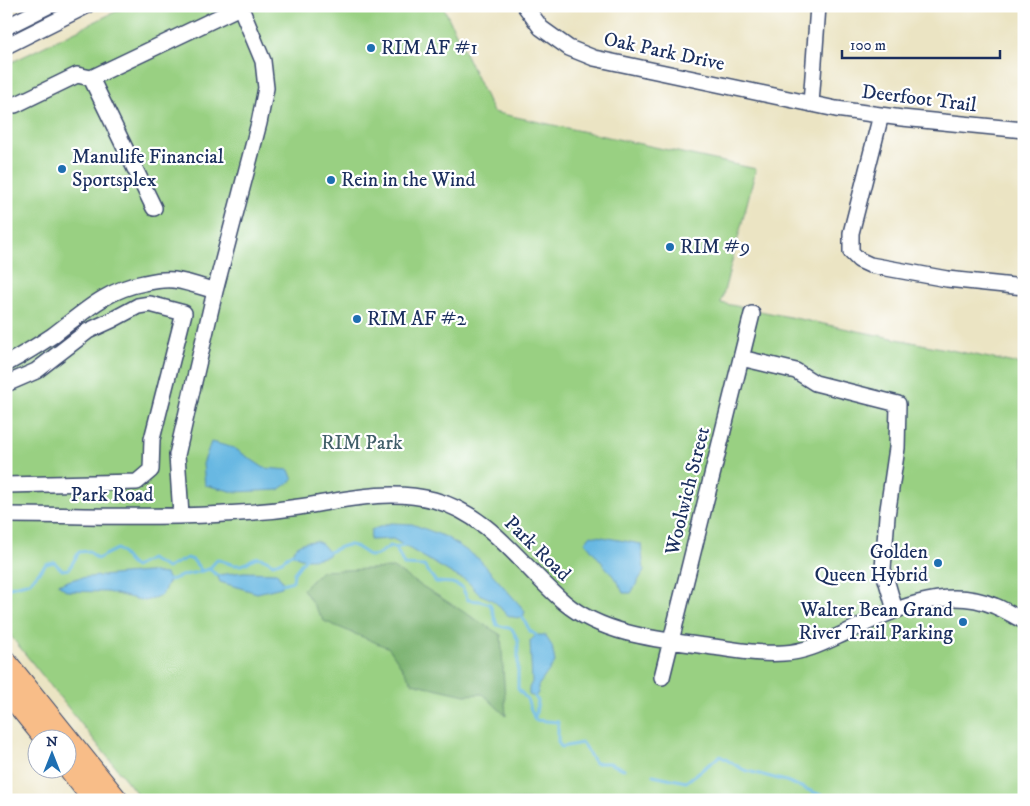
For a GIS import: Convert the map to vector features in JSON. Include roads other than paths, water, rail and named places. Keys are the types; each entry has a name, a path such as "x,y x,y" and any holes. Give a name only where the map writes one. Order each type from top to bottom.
{"main road":[{"path":"6,661 118,800"},
{"path":"6,692 36,728"},
{"path":"76,778 93,800"}],"street":[{"path":"6,27 48,6"},
{"path":"6,46 86,6"},
{"name":"Oak Park Drive","path":"525,6 541,28 569,48 594,58 811,104"},
{"path":"811,104 818,6"},
{"path":"6,101 15,106 77,75 91,78 240,7 263,61 266,88 259,123 215,291 177,455 181,515"},
{"path":"91,78 154,208"},
{"name":"Deerfoot Trail","path":"811,104 881,115 1024,130"},
{"path":"881,115 851,233 851,252 859,260 870,265 947,279 1024,287"},
{"path":"6,364 31,350 102,298 127,286 152,281 174,280 215,291"},
{"path":"6,384 36,370 88,331 138,306 150,304 184,313 152,439 151,470 137,482 6,485"},
{"name":"Woolwich Street","path":"662,677 752,314"},
{"path":"77,316 88,331"},
{"path":"31,350 42,366"},
{"path":"741,358 796,371 815,383 898,404 897,448 887,516 883,569 895,610"},
{"name":"Park Road","path":"6,515 238,514 398,494 436,500 461,512 498,536 544,584 578,613 608,627 671,641 744,651 784,654 812,648 895,610 931,600 964,598 993,605 1024,621"}],"water":[{"path":"211,442 234,448 264,468 289,470 293,480 279,490 235,492 205,485 203,464"},
{"path":"391,523 412,524 446,537 479,559 525,611 523,618 516,618 506,614 495,602 479,594 466,580 393,539 370,540 371,530"},
{"path":"591,535 641,544 644,571 631,593 623,593 618,582 585,542"},
{"path":"316,541 322,544 329,552 328,556 305,559 292,553 294,549 305,542"},
{"path":"147,572 166,574 169,580 162,595 145,601 107,592 67,591 58,584 78,578"},
{"path":"244,572 277,573 282,581 282,587 257,593 220,582 217,575"},
{"path":"536,635 545,635 552,646 555,662 538,686 538,693 535,697 529,695 529,688 532,682 530,641"}],"waterway":[{"path":"329,552 342,546 350,545 370,556 377,555 390,546 396,548 404,565 424,566 436,582 452,583 462,587 468,600 490,604 497,625 512,629 518,640 518,689 527,699 535,720 558,722 558,742 561,747 582,743 595,763 609,763 624,769"},
{"path":"396,548 404,545"},
{"path":"6,588 30,582 46,564 54,562 62,570 69,569 79,552 89,551 97,559 117,549 135,567 150,559 167,568 187,558 193,560 202,571 209,569 217,560 233,565 242,565 252,559 260,558 273,564 282,561 292,553"},
{"path":"282,584 293,581 294,573 305,559"},
{"path":"209,569 217,575"},
{"path":"169,580 202,571"},
{"path":"523,618 530,631 536,635"},
{"path":"535,697 538,701 535,718"},
{"path":"653,775 686,782 720,756 744,770 786,781 833,800"}],"place":[{"name":"RIM AF #1","path":"371,48"},
{"name":"Manulife Financial Sportsplex","path":"62,169"},
{"name":"Rein in the Wind","path":"331,180"},
{"name":"RIM #9","path":"670,247"},
{"name":"RIM AF #2","path":"357,319"},
{"name":"Golden Queen Hybrid","path":"938,563"},
{"name":"Walter Bean Grand River Trail Parking","path":"963,622"}],"park label":[{"name":"RIM Park","path":"362,443"}]}
